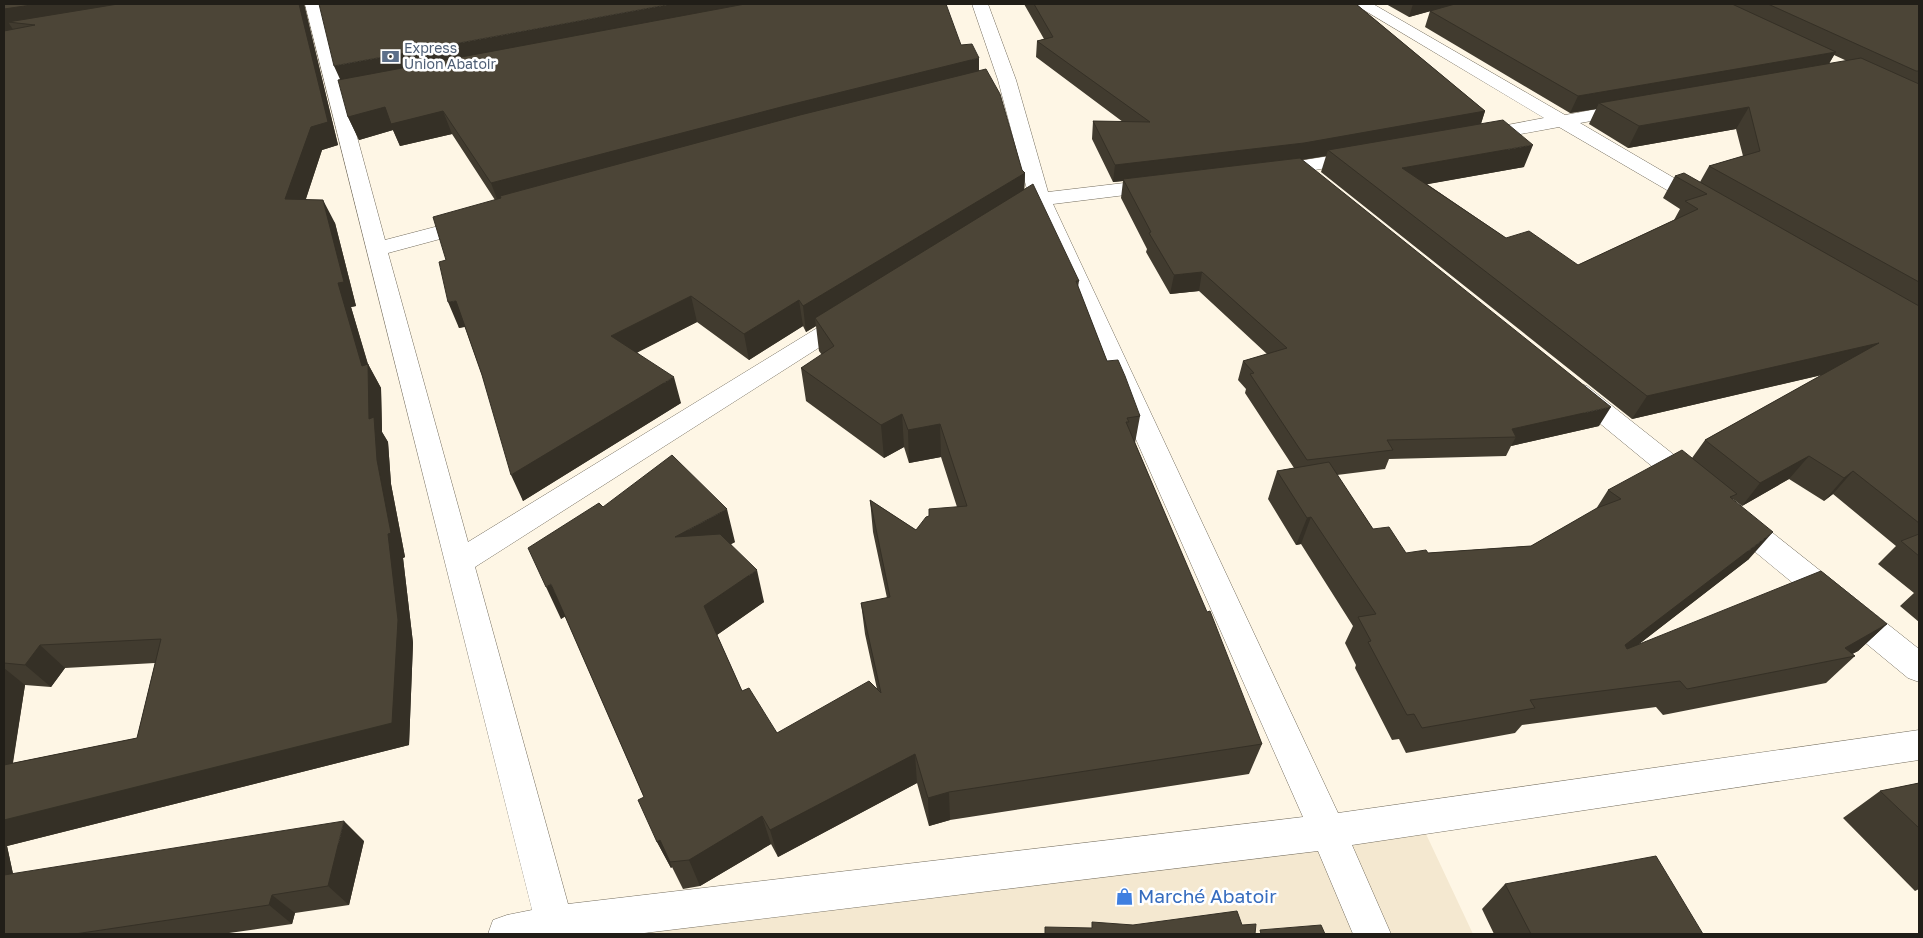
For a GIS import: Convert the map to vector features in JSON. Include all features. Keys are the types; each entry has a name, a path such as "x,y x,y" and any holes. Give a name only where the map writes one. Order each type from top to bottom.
{"street":[{"path":"313,4 346,95 378,249 555,925"},
{"path":"980,4 998,83 1040,199 1328,832 1372,934"},
{"path":"1362,4 1409,24 1560,121 1723,214"},
{"path":"1454,141 1648,106"},
{"path":"1255,173 1300,168 1377,154"},
{"path":"1300,168 1323,187"},
{"path":"990,230 1040,199 1176,183"},
{"path":"378,249 492,218"},
{"path":"460,562 872,304"},
{"path":"1555,374 1919,668"},
{"path":"507,934 555,925 1328,832 1418,817 1919,745"}],"shaded area":[{"name":"Marché Abatoir","path":"1418,817 1473,934 507,934 555,925"}],"building":[{"path":"4,4 38,4 4,9"},
{"path":"118,4 299,4 328,122 311,127 285,199 323,200 344,282 338,283 362,366 368,364 369,419 374,417 377,460 391,533 388,534 398,620 392,723 4,820 4,765 137,738 161,639 40,645 25,665 4,663 4,31 35,25 8,22"},
{"path":"319,4 672,4 334,66"},
{"path":"745,4 946,4 961,45 972,44 979,58 785,106 491,183 443,111 391,124 385,107 348,117 338,80"},
{"path":"1034,4 1356,4 1485,111 1304,143 1115,165 1093,121 1150,122 1037,41 1053,37"},
{"path":"1455,4 1732,4 1836,52 1578,96 1430,11"},
{"path":"1768,4 1919,4 1919,71 1916,71"},
{"path":"1861,58 1919,84 1919,282 1709,166 1760,151 1749,107 1639,126 1599,103"},
{"path":"986,69 1000,94 1022,170 1025,173 803,306 799,300 744,334 691,296 611,336 674,377 511,475 482,375 456,301 448,302 439,262 446,260 433,217 501,198 500,196 800,115"},
{"path":"1503,120 1533,145 1402,168 1506,238 1529,231 1578,265 1698,209 1685,201 1707,194 1675,176 1684,173 1919,306 1919,523 1853,471 1844,478 1809,456 1760,483 1705,440 1879,343 1647,396 1328,150"},
{"path":"1300,158 1611,407 1512,429 1516,437 1387,440 1393,450 1307,460 1250,374 1254,373 1243,361 1287,348 1202,272 1174,275 1149,233 1151,232 1123,179"},
{"path":"1033,184 1079,281 1076,281 1107,361 1118,360 1125,376 1140,416 1127,418 1129,422 1126,422 1207,612 1210,611 1262,744 949,792 928,798 915,754 770,830 762,816 689,860 670,862 660,840 657,842 638,800 644,797 551,584 546,587 528,548 599,503 603,507 672,455 727,509 675,537 720,534 757,570 704,606 742,691 749,688 777,733 869,681 881,693 861,603 890,597 870,500 916,530 926,517 929,516 929,509 967,506 940,424 908,430 902,414 881,425 801,368 834,346 815,318"},
{"path":"1682,450 1737,494 1730,497 1773,532 1625,645 1627,649 1821,571 1887,624 1845,648 1855,656 1687,689 1680,681 1530,700 1535,708 1422,728 1414,714 1407,715 1368,642 1371,641 1358,617 1376,614 1311,517 1307,518 1277,471 1329,462 1373,529 1389,527 1406,553 1426,550 1428,553 1531,546 1597,508 1621,499 1608,490"},
{"path":"1919,534 1919,556 1901,541"},
{"path":"1919,783 1919,828 1880,791"},
{"path":"344,821 328,886 272,895 269,905 75,934 4,934 4,875"},
{"path":"1656,856 1703,934 1531,934 1505,884"},
{"path":"1237,911 1242,925 1256,924 1255,934 1045,934 1045,927 1092,928 1092,922 1133,925"},
{"path":"1321,925 1325,934 1261,934 1260,930"}],"place":[{"name":"Express Union Abatoir","path":"390,56"},
{"name":"Marché Abatoir","path":"1124,896"}]}
